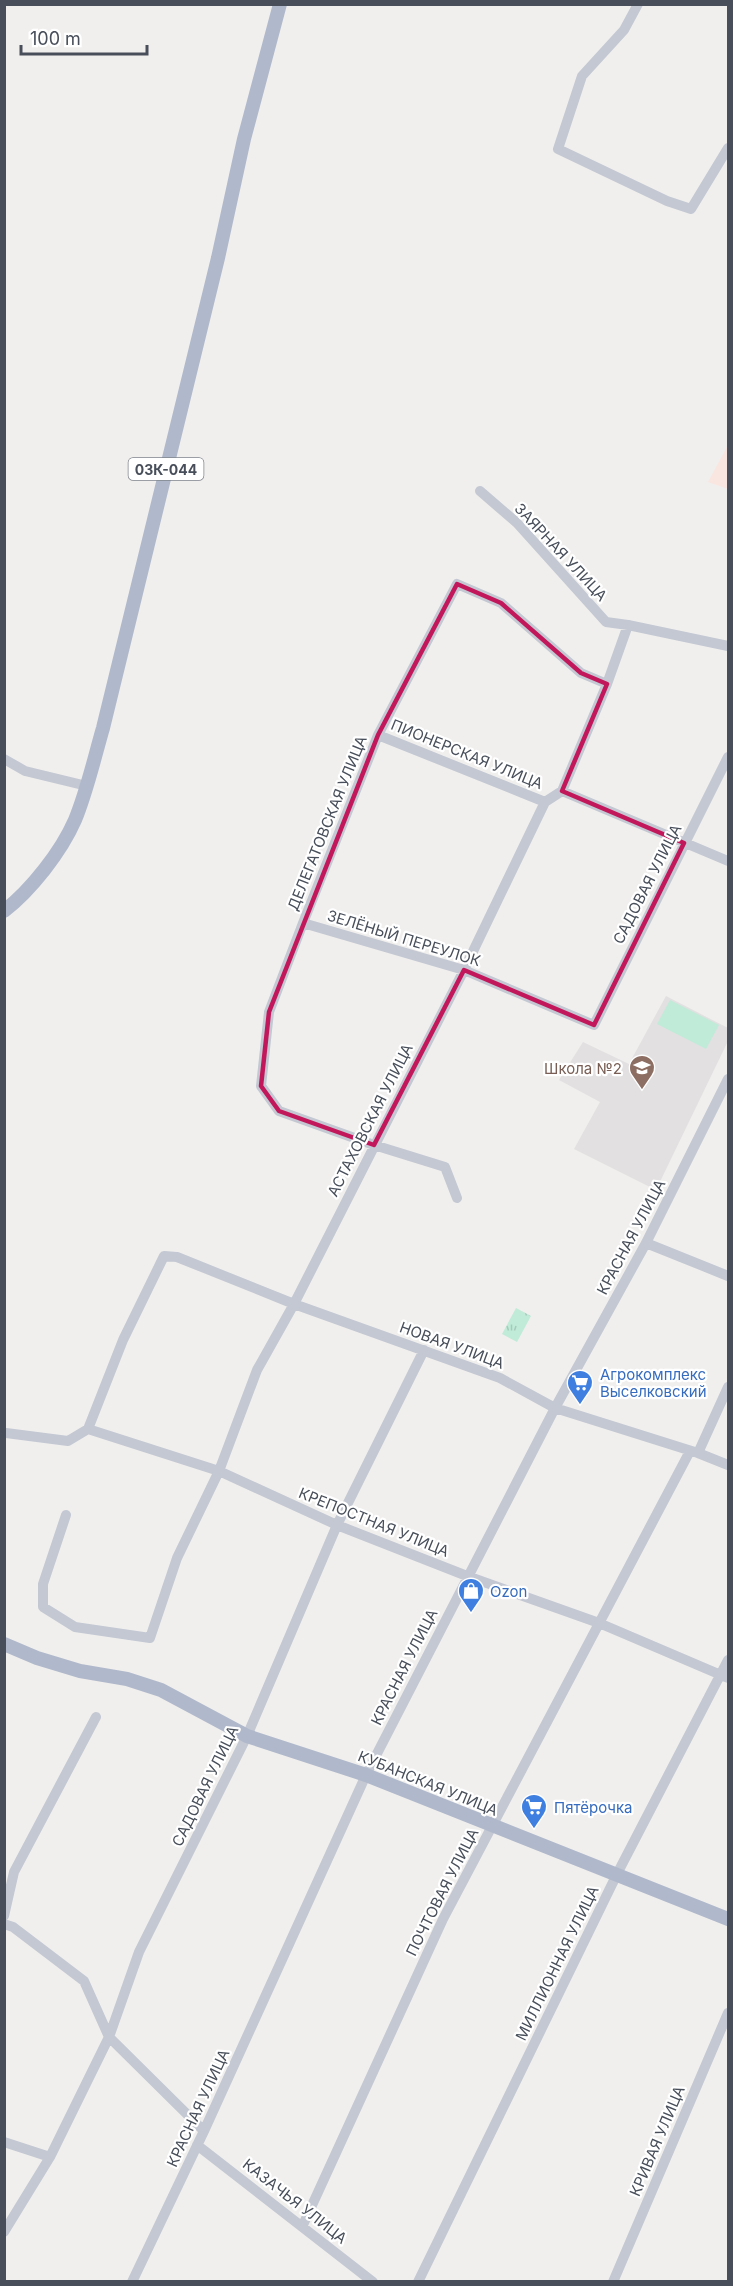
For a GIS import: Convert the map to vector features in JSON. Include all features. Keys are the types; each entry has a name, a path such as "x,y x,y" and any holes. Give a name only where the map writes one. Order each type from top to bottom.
{"main road":[{"name":"03К-044","path":"4,911 39,875 60,845 74,822 87,786 215,269 244,139 280,4"},
{"name":"КУБАНСКАЯ УЛИЦА","path":"4,1644 38,1658 80,1671 127,1679 161,1690 247,1736 366,1774 729,1919"}],"street":[{"path":"638,4 624,30 582,76 558,149 667,201 691,209 729,148"},
{"name":"ЗАЯРНАЯ УЛИЦА","path":"480,491 517,523 606,622 729,646"},
{"name":"ДЕЛЕГАТОВСКАЯ УЛИЦА","path":"374,1145 279,1111 261,1086 269,1012 378,735 457,584 501,603 581,673 608,684"},
{"path":"545,802 562,791 608,684 628,625"},
{"name":"ПИОНЕРСКАЯ УЛИЦА","path":"378,735 545,802"},
{"name":"САДОВАЯ УЛИЦА","path":"594,1025 729,757"},
{"path":"4,759 25,771 87,786"},
{"name":"ПИОНЕРСКАЯ УЛИЦА","path":"562,791 729,861"},
{"name":"АСТАХОВСКАЯ УЛИЦА","path":"66,1515 43,1584 43,1607 75,1627 150,1638 177,1558 219,1471 257,1370 294,1304 464,970 545,802"},
{"name":"ЗЕЛЁНЫЙ ПЕРЕУЛОК","path":"303,923 464,970 594,1025"},
{"name":"КРАСНАЯ УЛИЦА","path":"132,2282 204,2131 366,1774 555,1408 646,1244 729,1079"},
{"path":"374,1145 445,1167 458,1198"},
{"path":"646,1244 729,1276"},
{"name":"НОВАЯ УЛИЦА","path":"88,1429 123,1340 164,1256 177,1257 294,1304 500,1378 555,1408 729,1465"},
{"name":"САДОВАЯ УЛИЦА","path":"4,2232 50,2157 109,2037 139,1952 247,1736 337,1525 424,1350"},
{"name":"ПОЧТОВАЯ УЛИЦА","path":"303,2225 443,1919 599,1623 729,1387"},
{"path":"6,1433 68,1441 88,1429"},
{"name":"КРЕПОСТНАЯ УЛИЦА","path":"88,1429 219,1471 337,1525 467,1576 599,1623 724,1677"},
{"name":"МИЛЛИОННАЯ УЛИЦА","path":"418,2282 617,1874 724,1677 729,1660"},
{"path":"96,1717 14,1872 4,1917 9,1926 84,1982 109,2037 204,2131"},
{"name":"КРИВАЯ УЛИЦА","path":"613,2282 729,2013"},
{"path":"4,2142 50,2157"},
{"name":"КАЗАЧЬЯ УЛИЦА","path":"197,2145 303,2225 373,2282"}],"highlighted area":[{"path":"457,584 501,603 581,673 607,684 562,791 684,843 594,1025 464,970 374,1145 279,1111 261,1086 269,1012 378,735"}],"shaded area":[{"path":"728,445 728,489 708,482"},
{"name":"Школа №2","path":"666,996 728,1028 728,1041 656,1190 574,1149 600,1102 559,1080 583,1042 629,1064"}],"green space":[{"path":"670,1000 719,1025 706,1049 657,1024"},
{"path":"516,1308 531,1316 517,1342 502,1334"}],"place":[{"name":"Школа №2","path":"642,1091"},
{"name":"Агрокомплекс Выселковский","path":"580,1406"},
{"name":"Ozon","path":"471,1614"},
{"name":"Пятёрочка","path":"534,1830"}]}
